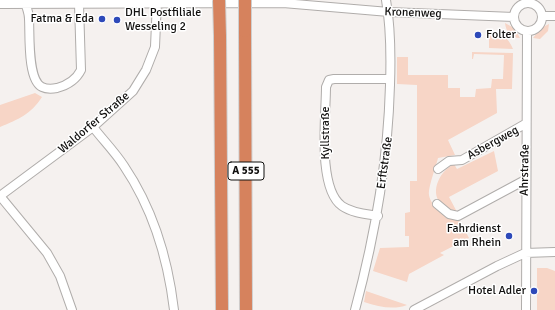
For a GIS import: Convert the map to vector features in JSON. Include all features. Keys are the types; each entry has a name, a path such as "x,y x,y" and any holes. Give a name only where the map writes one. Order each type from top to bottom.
{"highway":[{"name":"A 555","path":"219,0 222,310"},
{"name":"A 555","path":"245,0 246,310"}],"street":[{"name":"Erftstraße","path":"356,309 378,216 389,127 389,12 386,0"},
{"path":"529,1 538,6 542,16 537,27 527,31 518,27 514,17 518,6 529,1"},
{"name":"Kronenweg","path":"0,4 25,2 79,4 157,2 302,4 389,12 514,17"},
{"path":"25,2 29,11 31,66 36,80 41,87 50,89 59,87 77,77 81,70 79,4"},
{"name":"Waldorfer Straße","path":"0,196 93,127 133,91 146,70 155,47 157,2"},
{"path":"542,16 555,16"},
{"name":"Ahrstraße","path":"526,310 525,124 527,31"},
{"name":"Kyllstraße","path":"378,216 348,209 336,201 332,194 326,168 326,87 329,80 334,79 390,79"},
{"name":"Asbergweg","path":"438,169 449,161 462,160 525,124"},
{"path":"93,127 124,164 142,197 162,244 174,310"},
{"path":"437,204 449,214 458,216 525,180"},
{"path":"0,196 47,253 60,276 72,310"},
{"path":"414,310 497,266 525,253 555,252"}],"shaded area":[{"path":"505,23 514,28 520,38 514,37 510,34 506,29"},
{"path":"549,24 548,31 540,39 533,38 541,28"},
{"path":"489,30 504,36 509,41 513,49 489,48"},
{"path":"472,52 513,53 512,89 496,89 497,113 448,140 455,155 438,158 431,182 429,191 430,200 437,208 460,221 469,238 440,253 444,255 409,274 407,282 373,271 380,248 409,247 409,236 405,236 405,213 410,212 410,181 417,181 417,85 397,84 397,57 408,57 408,75 448,75 448,88 460,88 460,97 475,97 476,89 491,88 492,79 503,79 504,55 474,54 472,59"},
{"path":"35,93 42,97 33,108 18,119 0,127 0,105"},
{"path":"494,151 498,171 449,197 457,212 454,213 441,204 436,193 436,187 441,176 449,167 454,164 457,169"},
{"path":"537,268 547,268 555,271 555,310 537,310"},
{"path":"366,291 407,305 402,307 386,307 364,302"}],"place":[{"name":"Fatma & Eda","path":"102,19"},
{"name":"DHL Postfiliale Wesseling 2","path":"117,20"},
{"name":"Folter","path":"478,35"},
{"name":"Fahrdienst am Rhein","path":"509,236"},
{"name":"Hotel Adler","path":"534,291"}]}
